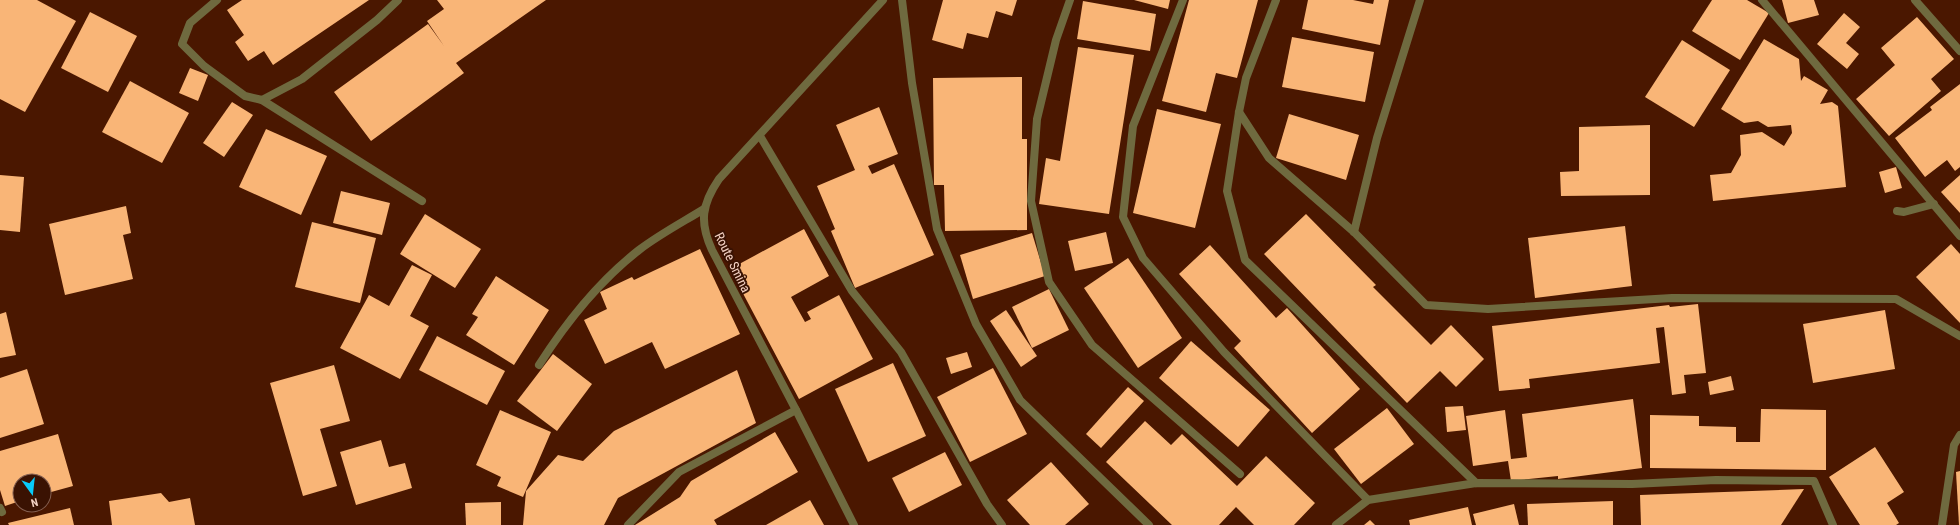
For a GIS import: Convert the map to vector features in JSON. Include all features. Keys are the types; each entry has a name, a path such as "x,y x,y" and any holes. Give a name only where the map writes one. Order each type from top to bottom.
{"street":[{"path":"217,0 190,23 182,44 204,66 245,96 262,100 422,202"},
{"path":"262,100 302,79 377,20 398,0"},
{"name":"Route Smina","path":"854,525 796,410 712,250 706,237 704,209 710,193 719,179 883,0"},
{"path":"902,0 912,83 937,229 976,324 1020,400 1149,525"},
{"path":"1070,0 1056,40 1037,119 1031,201 1049,282 1092,345 1240,474"},
{"path":"1184,0 1133,126 1123,217 1143,258 1153,270 1224,352 1368,500"},
{"path":"1276,0 1246,78 1239,112 1227,191 1245,260 1476,483"},
{"path":"1354,232 1377,138 1420,0"},
{"path":"1762,0 1960,236"},
{"path":"1915,0 1960,51"},
{"path":"1239,112 1269,158 1354,232 1426,305 1488,310 1672,298 1896,299 1960,336"},
{"path":"760,136 852,291 901,352 987,504 1002,525"},
{"path":"1897,211 1904,212 1934,204"},
{"path":"539,365 564,326 584,302 611,274 640,249 704,209"},
{"path":"628,525 679,472 796,410"},
{"path":"1942,525 1954,445 1960,435"},
{"path":"1336,525 1368,500 1476,483 1632,484 1716,480 1814,481 1834,525"}],"building":[{"path":"0,0 37,0 76,21 25,112 0,99"},
{"path":"242,0 369,0 273,65 264,51 248,61 235,42 244,35 227,10"},
{"path":"437,0 546,0 456,63 464,73 371,141 334,92 428,24 444,46 427,21 444,9"},
{"path":"943,0 1017,0 1012,16 996,11 988,38 967,33 963,49 932,40"},
{"path":"1134,0 1170,0 1168,9"},
{"path":"1189,0 1258,0 1237,78 1216,73 1206,112 1162,101"},
{"path":"1308,0 1353,0 1373,4 1374,0 1389,0 1380,45 1302,29"},
{"path":"1712,0 1747,0 1769,13 1740,60 1692,31"},
{"path":"1782,0 1814,0 1819,15 1788,23"},
{"path":"1083,1 1156,14 1150,51 1077,39"},
{"path":"90,12 137,36 108,92 61,68"},
{"path":"1844,13 1860,27 1846,43 1859,54 1847,69 1817,44"},
{"path":"1917,17 1954,59 1931,79 1941,91 1889,136 1856,99 1895,65 1881,48"},
{"path":"1292,37 1374,52 1365,102 1282,87"},
{"path":"1764,39 1799,59 1801,81 1804,76 1828,90 1820,104 1832,102 1838,106 1846,187 1713,201 1710,175 1731,173 1741,155 1740,135 1762,132 1784,146 1792,133 1791,125 1768,127 1758,121 1744,123 1721,109"},
{"path":"1682,40 1730,70 1694,127 1645,97"},
{"path":"1078,47 1134,55 1109,214 1039,204 1046,158 1060,161"},
{"path":"190,68 208,75 198,101 179,93"},
{"path":"1022,77 1022,139 1027,139 1027,230 945,231 944,185 934,185 933,78"},
{"path":"130,81 189,113 162,163 102,132"},
{"path":"1960,84 1960,167 1955,171 1947,160 1925,177 1895,138 1932,110 1930,107"},
{"path":"232,102 253,115 224,157 203,143"},
{"path":"879,107 898,154 868,166 872,174 894,164 934,255 855,288 831,231 835,229 817,186 855,170 836,125"},
{"path":"1157,109 1221,124 1195,228 1133,213"},
{"path":"1289,114 1359,135 1346,180 1276,158"},
{"path":"1650,125 1650,195 1561,196 1560,172 1579,171 1579,127"},
{"path":"266,129 327,156 301,215 239,187"},
{"path":"1896,167 1902,188 1885,193 1879,172"},
{"path":"0,175 24,177 20,232 0,230"},
{"path":"1960,175 1960,213 1941,192"},
{"path":"341,191 390,203 382,235 333,223"},
{"path":"126,206 131,233 123,235 133,279 65,295 49,224"},
{"path":"425,214 481,249 455,288 400,254"},
{"path":"1306,214 1376,285 1373,287 1431,345 1451,325 1484,359 1456,387 1440,371 1407,403 1264,254"},
{"path":"312,222 376,238 360,303 295,287"},
{"path":"1625,226 1632,286 1535,298 1528,238"},
{"path":"804,229 829,276 791,297 805,322 811,319 807,312 839,295 873,359 799,399 730,269"},
{"path":"1106,232 1113,263 1075,271 1068,241"},
{"path":"1032,233 1045,276 973,299 960,255"},
{"path":"1951,244 1960,254 1960,323 1916,277"},
{"path":"1210,245 1276,318 1287,308 1360,389 1312,433 1234,348 1241,341 1179,274"},
{"path":"700,249 740,334 665,369 652,342 605,364 584,320 607,309 600,292 632,277 634,280"},
{"path":"1128,258 1182,338 1138,368 1084,288"},
{"path":"412,265 432,275 410,316 429,326 400,379 340,348 369,295 389,306"},
{"path":"496,276 549,310 514,365 466,335 478,317 472,314"},
{"path":"1049,289 1069,330 1032,348 1012,307"},
{"path":"1698,304 1706,373 1684,375 1686,393 1672,395 1664,327 1656,328 1660,363 1529,379 1530,388 1499,391 1492,326 1669,305 1670,307"},
{"path":"1006,310 1037,356 1021,367 990,321"},
{"path":"1885,310 1895,369 1813,383 1803,324"},
{"path":"6,312 16,355 0,358 0,314"},
{"path":"437,336 505,371 487,405 419,370"},
{"path":"1191,341 1270,410 1238,447 1159,378"},
{"path":"967,352 972,367 951,374 946,358"},
{"path":"553,354 592,384 557,431 517,401"},
{"path":"893,363 926,436 868,462 835,389"},
{"path":"334,365 350,421 320,429 337,486 303,496 270,383"},
{"path":"993,368 1027,434 970,462 937,397"},
{"path":"27,369 44,424 0,438 0,378"},
{"path":"737,370 756,423 618,498 604,525 523,525 526,491 558,455 583,461 614,431"},
{"path":"1731,376 1734,390 1710,395 1708,382"},
{"path":"1128,387 1144,401 1101,448 1086,434"},
{"path":"1633,399 1642,468 1558,479 1558,476 1511,481 1508,461 1473,466 1466,416 1505,410 1511,459 1527,457 1522,414"},
{"path":"1463,406 1466,430 1447,432 1445,407"},
{"path":"1387,408 1414,444 1361,484 1334,449"},
{"path":"1761,409 1826,410 1826,470 1650,468 1650,415 1699,416 1699,426 1736,427 1736,442 1760,442"},
{"path":"500,410 551,432 523,497 497,486 501,477 476,465"},
{"path":"1145,421 1171,445 1182,434 1237,486 1266,456 1315,503 1294,525 1254,525 1236,507 1219,525 1172,525 1106,462"},
{"path":"775,432 798,472 714,520 717,525 635,525 680,497 691,481"},
{"path":"58,434 73,486 52,492 52,473 12,473 12,504 5,506 0,490 0,451"},
{"path":"381,440 389,467 405,463 412,488 356,505 340,452"},
{"path":"1875,447 1904,492 1887,503 1899,523 1896,525 1860,525 1829,477"},
{"path":"945,452 962,485 909,512 892,478"},
{"path":"1051,462 1089,504 1065,525 1030,525 1007,500"},
{"path":"1960,471 1960,525 1959,525 1956,472"},
{"path":"1804,489 1781,525 1641,525 1640,495"},
{"path":"161,493 169,502 190,498 195,525 112,525 109,501"},
{"path":"810,500 824,525 766,525"},
{"path":"1613,501 1613,525 1528,525 1527,504"},
{"path":"501,502 501,525 466,525 465,503"},
{"path":"1514,504 1519,525 1476,525 1473,514"},
{"path":"1468,507 1472,525 1410,525 1409,520"},
{"path":"70,508 74,525 9,525 8,523 52,513"},
{"path":"1370,520 1375,525 1364,525"}]}
